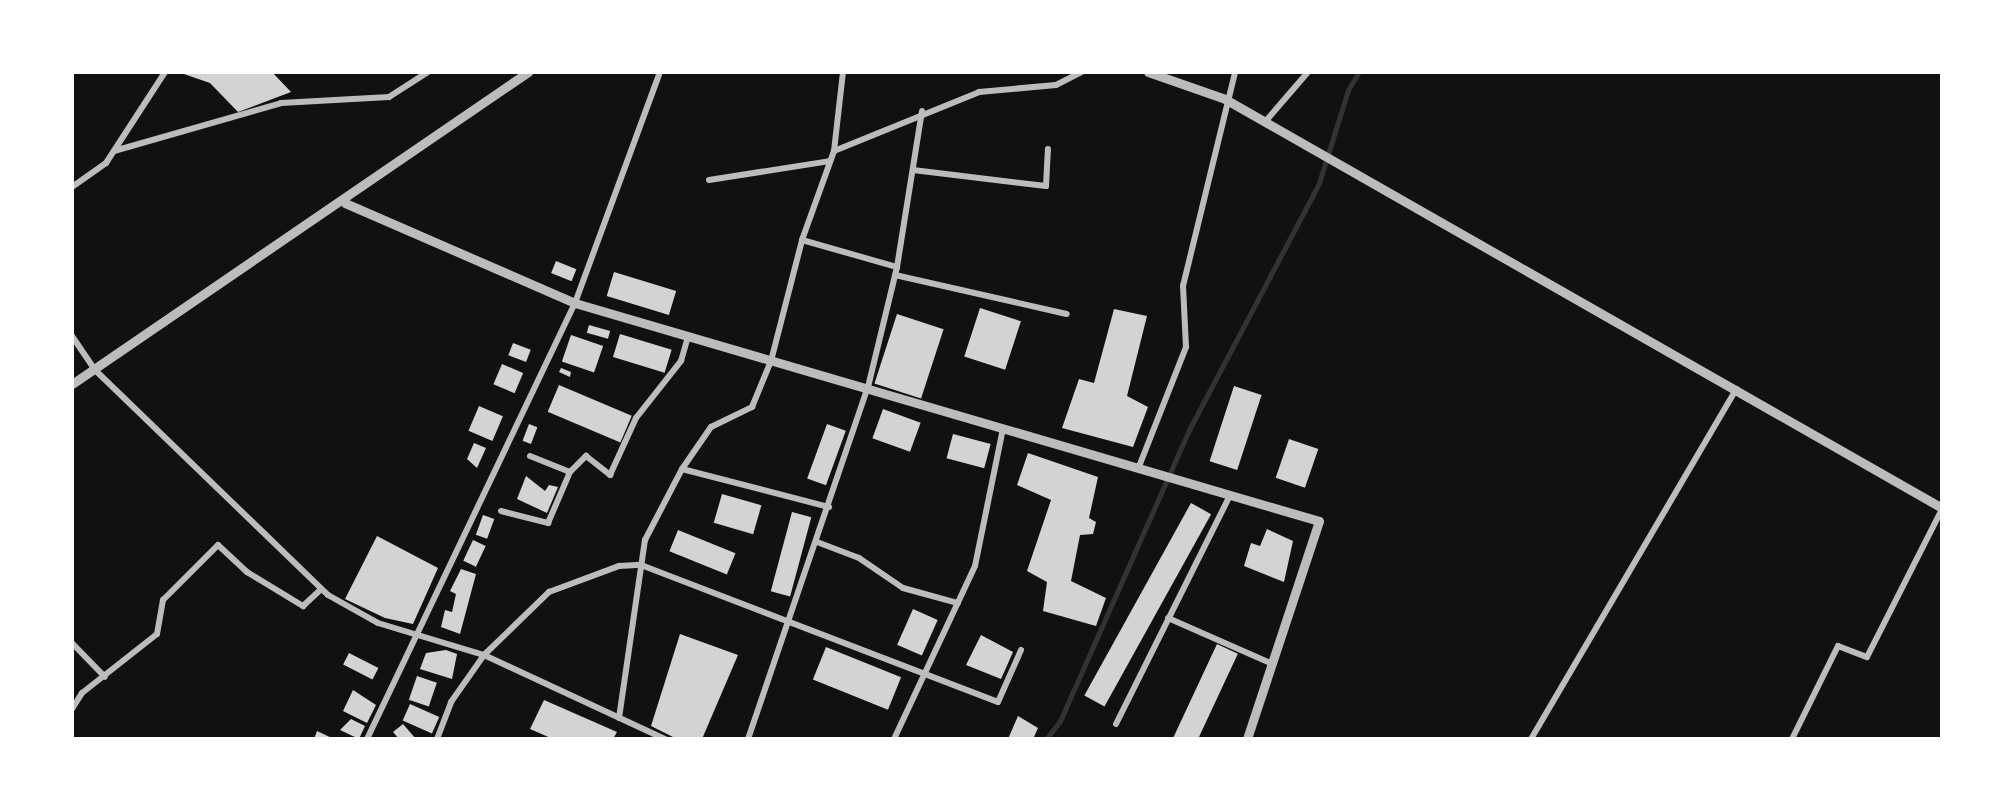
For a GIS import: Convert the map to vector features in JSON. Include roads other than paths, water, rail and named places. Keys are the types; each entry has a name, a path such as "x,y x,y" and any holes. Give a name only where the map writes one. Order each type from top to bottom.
{"street":[{"path":"72,187 106,163 165,72"},
{"path":"114,151 281,102 388,97 428,72"},
{"path":"72,384 345,202 528,72"},
{"path":"368,739 417,631 575,303 660,72"},
{"path":"619,718 645,540 682,469 711,427 752,407 771,361 802,240 834,151 843,72"},
{"path":"834,151 922,111 980,92 1056,85 1082,72"},
{"path":"1148,72 1225,99 1942,508 1867,657 1838,646 1792,739"},
{"path":"1136,472 1186,347 1183,286 1226,125 1225,99 1235,72"},
{"path":"1264,122 1308,72"},
{"path":"748,739 790,624 868,387 897,267 922,111"},
{"path":"913,170 1046,186 1048,149"},
{"path":"709,180 830,160"},
{"path":"345,202 575,303 868,387 1136,472 1319,521 1247,739"},
{"path":"802,240 897,267"},
{"path":"895,275 1067,314"},
{"path":"72,336 95,370 321,590 378,622 417,631 484,655 665,739"},
{"path":"501,511 548,523 570,472 586,456 610,475 636,418 681,361 688,336"},
{"path":"1531,739 1736,389"},
{"path":"894,739 975,566 1003,428"},
{"path":"530,456 570,472"},
{"path":"682,469 829,507"},
{"path":"1116,724 1229,497"},
{"path":"817,542 859,558 903,588 958,603"},
{"path":"72,709 105,677 157,634 164,600 218,545 247,572 303,606 321,590"},
{"path":"437,739 451,702 484,655 549,592 619,566 641,565 998,702 1021,650"},
{"path":"1168,618 1273,664"},
{"path":"72,643 105,677"}],"waterway":[{"path":"1046,739 1060,721 1190,428 1319,183 1348,90 1359,72"}]}
